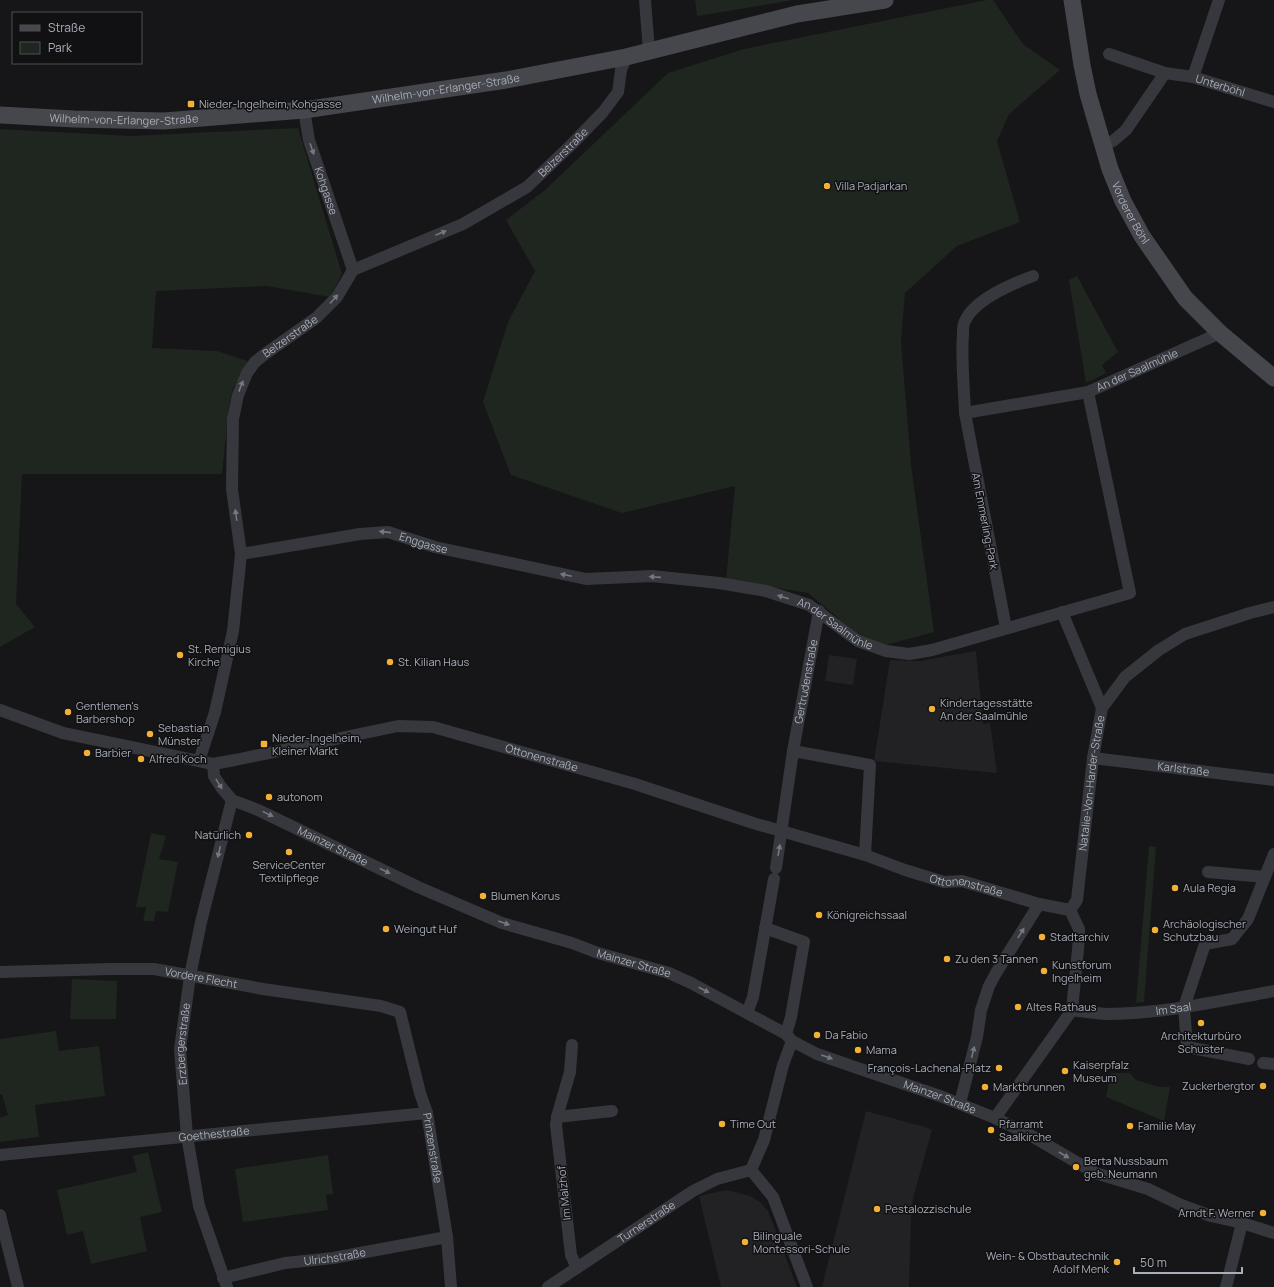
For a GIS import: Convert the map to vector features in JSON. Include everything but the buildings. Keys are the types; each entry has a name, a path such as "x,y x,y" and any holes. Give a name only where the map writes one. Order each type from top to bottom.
{"main road":[{"name":"Wilhelm-von-Erlanger-Straße","path":"0,115 74,119 164,121 304,110 506,80 626,57 797,14 885,0"},
{"name":"Vorderer Böhl","path":"1072,0 1085,77 1103,145 1123,201 1142,236 1185,298 1220,334 1274,378"}],"street":[{"path":"645,0 649,51"},
{"path":"1193,78 1219,0"},
{"name":"Unterböhl","path":"1109,54 1166,73 1193,78 1274,102"},
{"name":"Belzerstraße","path":"198,761 215,712 233,631 241,554 232,489 233,419 242,384 255,362 316,318 337,297 353,270 463,224 527,187 603,112 618,92 626,57"},
{"path":"1103,145 1113,141 1126,130 1166,73"},
{"name":"Kohgasse","path":"304,110 309,140 353,270"},
{"name":"Am Emmerling-Park","path":"1006,628 965,413 962,345 964,322 974,308 991,296 1015,283 1033,276"},
{"name":"An der Saalmühle","path":"605,578 652,576 719,583 766,591 809,605 858,641 886,651 909,654 932,650 1130,593 1088,392 1220,334"},
{"path":"965,413 1088,392"},
{"name":"Enggasse","path":"241,554 360,534 388,532 435,547 586,579 605,578"},
{"name":"Natalie-Von-Harder-Straße","path":"1070,910 1077,900 1093,758 1102,708 1126,677 1159,650 1185,634 1250,613 1274,607"},
{"name":"Gertrudenstraße","path":"747,1013 752,997 775,873 793,751 819,611"},
{"path":"1062,612 1102,708"},
{"path":"0,710 63,732 213,764"},
{"name":"Ottonenstraße","path":"213,764 398,726 433,727 634,784 782,831 865,855 905,870 944,882 962,881 1039,904 1070,910"},
{"path":"793,751 870,765 865,855"},
{"name":"Karlstraße","path":"1093,758 1274,780"},
{"name":"Mainzer Straße","path":"213,764 214,776 232,800 258,810 418,887 502,923 572,943 598,953 669,973 691,983 747,1013 789,1038 831,1059 960,1103 995,1118 1030,1135 1095,1173 1148,1189 1181,1205 1211,1216 1242,1223 1274,1233"},
{"name":"Erzbergerstraße","path":"225,1282 199,1206 187,1136 180,1049 190,976 232,800"},
{"path":"1249,1059 1187,1047 1184,1007 1205,944 1232,939 1248,919 1274,854"},
{"path":"1208,872 1265,877"},
{"path":"960,1103 977,1037 981,1010 989,986 1039,904"},
{"path":"995,1118 1072,1010 1079,929 1070,910"},
{"path":"765,928 804,942 791,1017 789,1038 783,1065 764,1140 751,1170 773,1197 807,1287"},
{"name":"Vordere Flecht","path":"0,972 123,969 154,970 263,989 381,1006 400,1012"},
{"name":"Im Saal","path":"1072,1010 1105,1014 1139,1012 1184,1007 1274,991"},
{"name":"Prinzenstraße","path":"400,1012 420,1093 428,1113 447,1238 451,1287"},
{"name":"Im Malzhof","path":"572,1046 570,1072 556,1125 571,1255 577,1268"},
{"path":"557,1117 612,1110"},
{"name":"Goethestraße","path":"0,1155 428,1113"},
{"name":"Turnerstraße","path":"548,1287 693,1191 717,1179 751,1170"},
{"path":"0,1215 18,1287"},
{"path":"1226,1287 1242,1223"},
{"name":"Ulrichstraße","path":"225,1282 285,1263 334,1258 447,1238"}],"shaded area":[{"name":"Kindertagesstätte An der Saalmühle","path":"976,651 983,724 990,723 997,773 874,761 890,660 922,661"},
{"path":"829,655 857,659 853,685 825,681"},
{"name":"Pestalozzischule","path":"866,1111 932,1130 913,1198 909,1287 822,1287"},
{"name":"Bilinguale Montessori-Schule","path":"727,1190 750,1196 760,1202 768,1211 797,1287 721,1287 699,1196"}],"green space":[{"path":"695,0 794,0 697,16"},
{"path":"993,0 1023,44 1060,70 1009,114 997,141 1020,222 957,246 905,293 901,341 911,465 934,632 874,648 808,593 726,580 735,486 622,513 511,475 483,402 508,322 535,271 506,220 545,190 668,73 744,49"},
{"path":"298,128 342,274 330,297 267,286 156,291 152,348 217,351 250,362 233,388 229,406 222,474 22,474 16,604 35,627 0,647 0,129 131,136"},
{"path":"1077,276 1118,352 1102,365 1106,373 1086,382 1069,280"},
{"path":"151,833 166,836 159,859 178,862 168,912 156,911 154,921 143,921 146,907 136,907"},
{"path":"1149,846 1156,847 1144,1002 1136,1003"},
{"path":"72,979 117,981 116,1019 70,1019"},
{"path":"56,1031 59,1051 99,1046 105,1096 35,1105 39,1137 0,1142 0,1118 8,1115 2,1094 0,1095 0,1039"},
{"path":"1111,1073 1130,1073 1136,1080 1160,1087 1170,1087 1164,1121 1106,1097"},
{"path":"148,1152 162,1212 140,1217 147,1251 91,1264 83,1231 67,1235 57,1190 137,1172 133,1156"},
{"path":"328,1155 333,1194 326,1195 328,1210 243,1222 235,1169"}],"place":[{"name":"Nieder-Ingelheim, Kohgasse","path":"191,104"},
{"name":"Villa Padjarkan","path":"827,186"},
{"name":"St. Remigius Kirche","path":"180,655"},
{"name":"St. Kilian Haus","path":"390,662"},
{"name":"Kindertagesstätte An der Saalmühle","path":"932,709"},
{"name":"Gentlemen's Barbershop","path":"68,712"},
{"name":"Sebastian Münster","path":"150,734"},
{"name":"Nieder-Ingelheim, Kleiner Markt","path":"264,744"},
{"name":"Barbier","path":"87,753"},
{"name":"Alfred Koch","path":"141,759"},
{"name":"autonom","path":"269,797"},
{"name":"Natürlich","path":"249,835"},
{"name":"ServiceCenter Textilpflege","path":"289,852"},
{"name":"Aula Regia","path":"1175,888"},
{"name":"Blumen Korus","path":"483,896"},
{"name":"Königreichssaal","path":"819,915"},
{"name":"Weingut Huf","path":"386,929"},
{"name":"Archäologischer Schutzbau","path":"1155,930"},
{"name":"Stadtarchiv","path":"1042,937"},
{"name":"Zu den 3 Tannen","path":"947,959"},
{"name":"Kunstforum Ingelheim","path":"1044,971"},
{"name":"Altes Rathaus","path":"1018,1007"},
{"name":"Architekturbüro Schuster","path":"1201,1023"},
{"name":"Da Fabio","path":"817,1035"},
{"name":"Mama","path":"858,1050"},
{"name":"François-Lachenal-Platz","path":"999,1068"},
{"name":"Kaiserpfalz Museum","path":"1065,1071"},
{"name":"Zuckerbergtor","path":"1263,1086"},
{"name":"Marktbrunnen","path":"985,1087"},
{"name":"Time Out","path":"722,1124"},
{"name":"Familie May","path":"1130,1126"},
{"name":"Pfarramt Saalkirche","path":"991,1130"},
{"name":"Berta Nussbaum geb. Neumann","path":"1076,1167"},
{"name":"Pestalozzischule","path":"877,1209"},
{"name":"Arndt F. Werner","path":"1263,1213"},
{"name":"Bilinguale Montessori-Schule","path":"745,1242"},
{"name":"Wein- & Obstbautechnik Adolf Menk","path":"1117,1262"}]}
